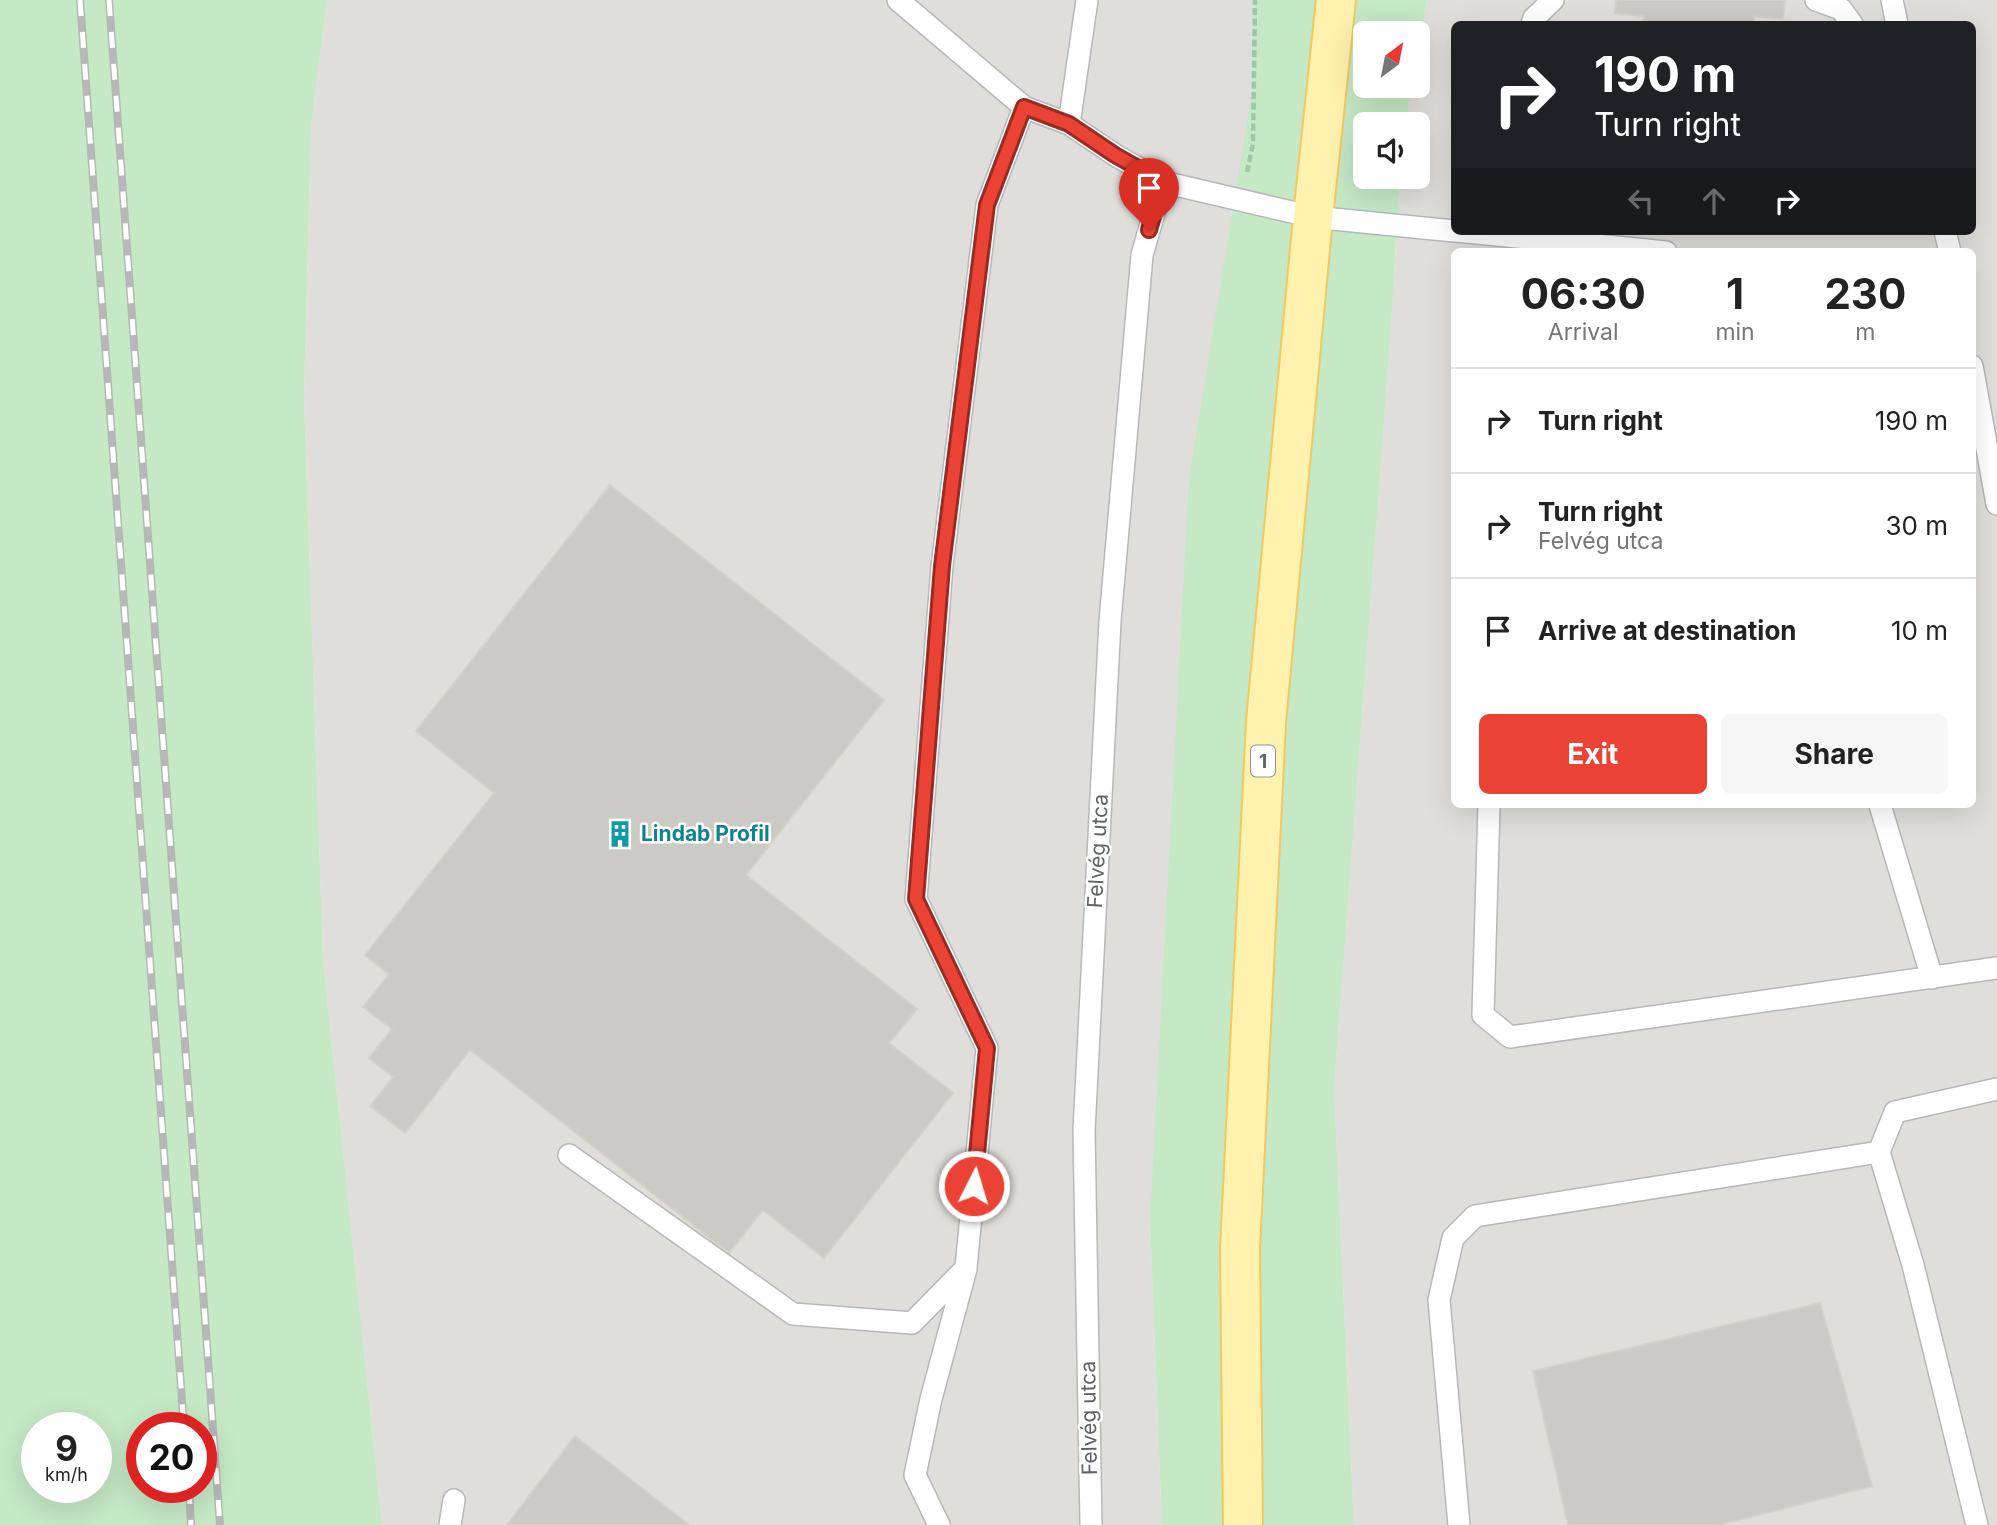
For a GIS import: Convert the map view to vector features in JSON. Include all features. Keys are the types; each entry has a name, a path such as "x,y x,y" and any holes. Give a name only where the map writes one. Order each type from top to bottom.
{"main road":[{"name":"1","path":"1243,1525 1240,1249 1265,722 1336,0"}],"lane":[{"path":"898,0 1024,107 1069,124 1115,155 1163,182 1313,217 1451,231"},
{"path":"1069,124 1087,0"},
{"path":"1533,21 1553,0"},
{"path":"1816,0 1841,9 1850,21"},
{"path":"1892,0 1896,21"},
{"path":"939,1525 915,1475 931,1399 967,1268 987,1048 916,899 942,566 987,205 1024,107"},
{"name":"Felvég utca","path":"1091,1525 1084,1131 1110,621 1142,255 1163,182"},
{"path":"1495,235 1626,248"},
{"path":"1976,388 1997,504"},
{"path":"1489,808 1483,1016 1510,1037 1997,968"},
{"path":"1881,808 1932,978"},
{"path":"1977,1525 1913,1265 1879,1152 1895,1112 1997,1089"},
{"path":"1458,1525 1439,1300 1453,1238 1475,1216 1879,1152"},
{"path":"569,1155 793,1314 912,1323 967,1268"},
{"path":"450,1525 454,1500"}],"path":[{"path":"1242,200 1253,144 1255,0"}],"shaded area":[{"path":"327,0 1254,0 1252,92 1150,1221 1162,1525 382,1525 323,960 304,397 311,127"},
{"path":"1427,0 1997,0 1997,1525 1354,1525 1334,1089 1399,189 1430,189 1430,112 1408,112 1410,98 1430,98 1430,21 1424,21"}],"green space":[{"path":"0,0 327,0 311,127 304,397 323,960 382,1525 0,1525"},
{"path":"1254,0 1427,0 1424,21 1353,21 1353,98 1410,98 1408,112 1353,112 1353,189 1399,189 1334,1089 1354,1525 1162,1525 1150,1221 1189,479 1252,92"}],"building":[{"path":"1616,0 1785,0 1783,19 1754,16 1753,21 1643,21 1644,16 1615,13"},
{"name":"Lindab Profil","path":"610,485 884,700 746,875 917,1009 889,1043 953,1093 824,1258 763,1210 729,1253 470,1050 405,1133 370,1106 393,1077 369,1058 392,1029 363,1007 389,974 365,955 494,793 416,731"},
{"path":"1820,1303 1872,1486 1719,1525 1568,1525 1533,1371"},
{"path":"575,1436 689,1525 507,1525"}],"railway":[{"path":"80,0 183,1412"},
{"path":"109,0 220,1525"},
{"path":"190,1503 191,1525"}],"place":[{"name":"Lindab Profil","path":"620,834"}],"route":[{"path":"974,1186 987,1048 916,899 942,566 987,205 1024,107 1069,124 1115,155 1163,182 1149,230"}]}
